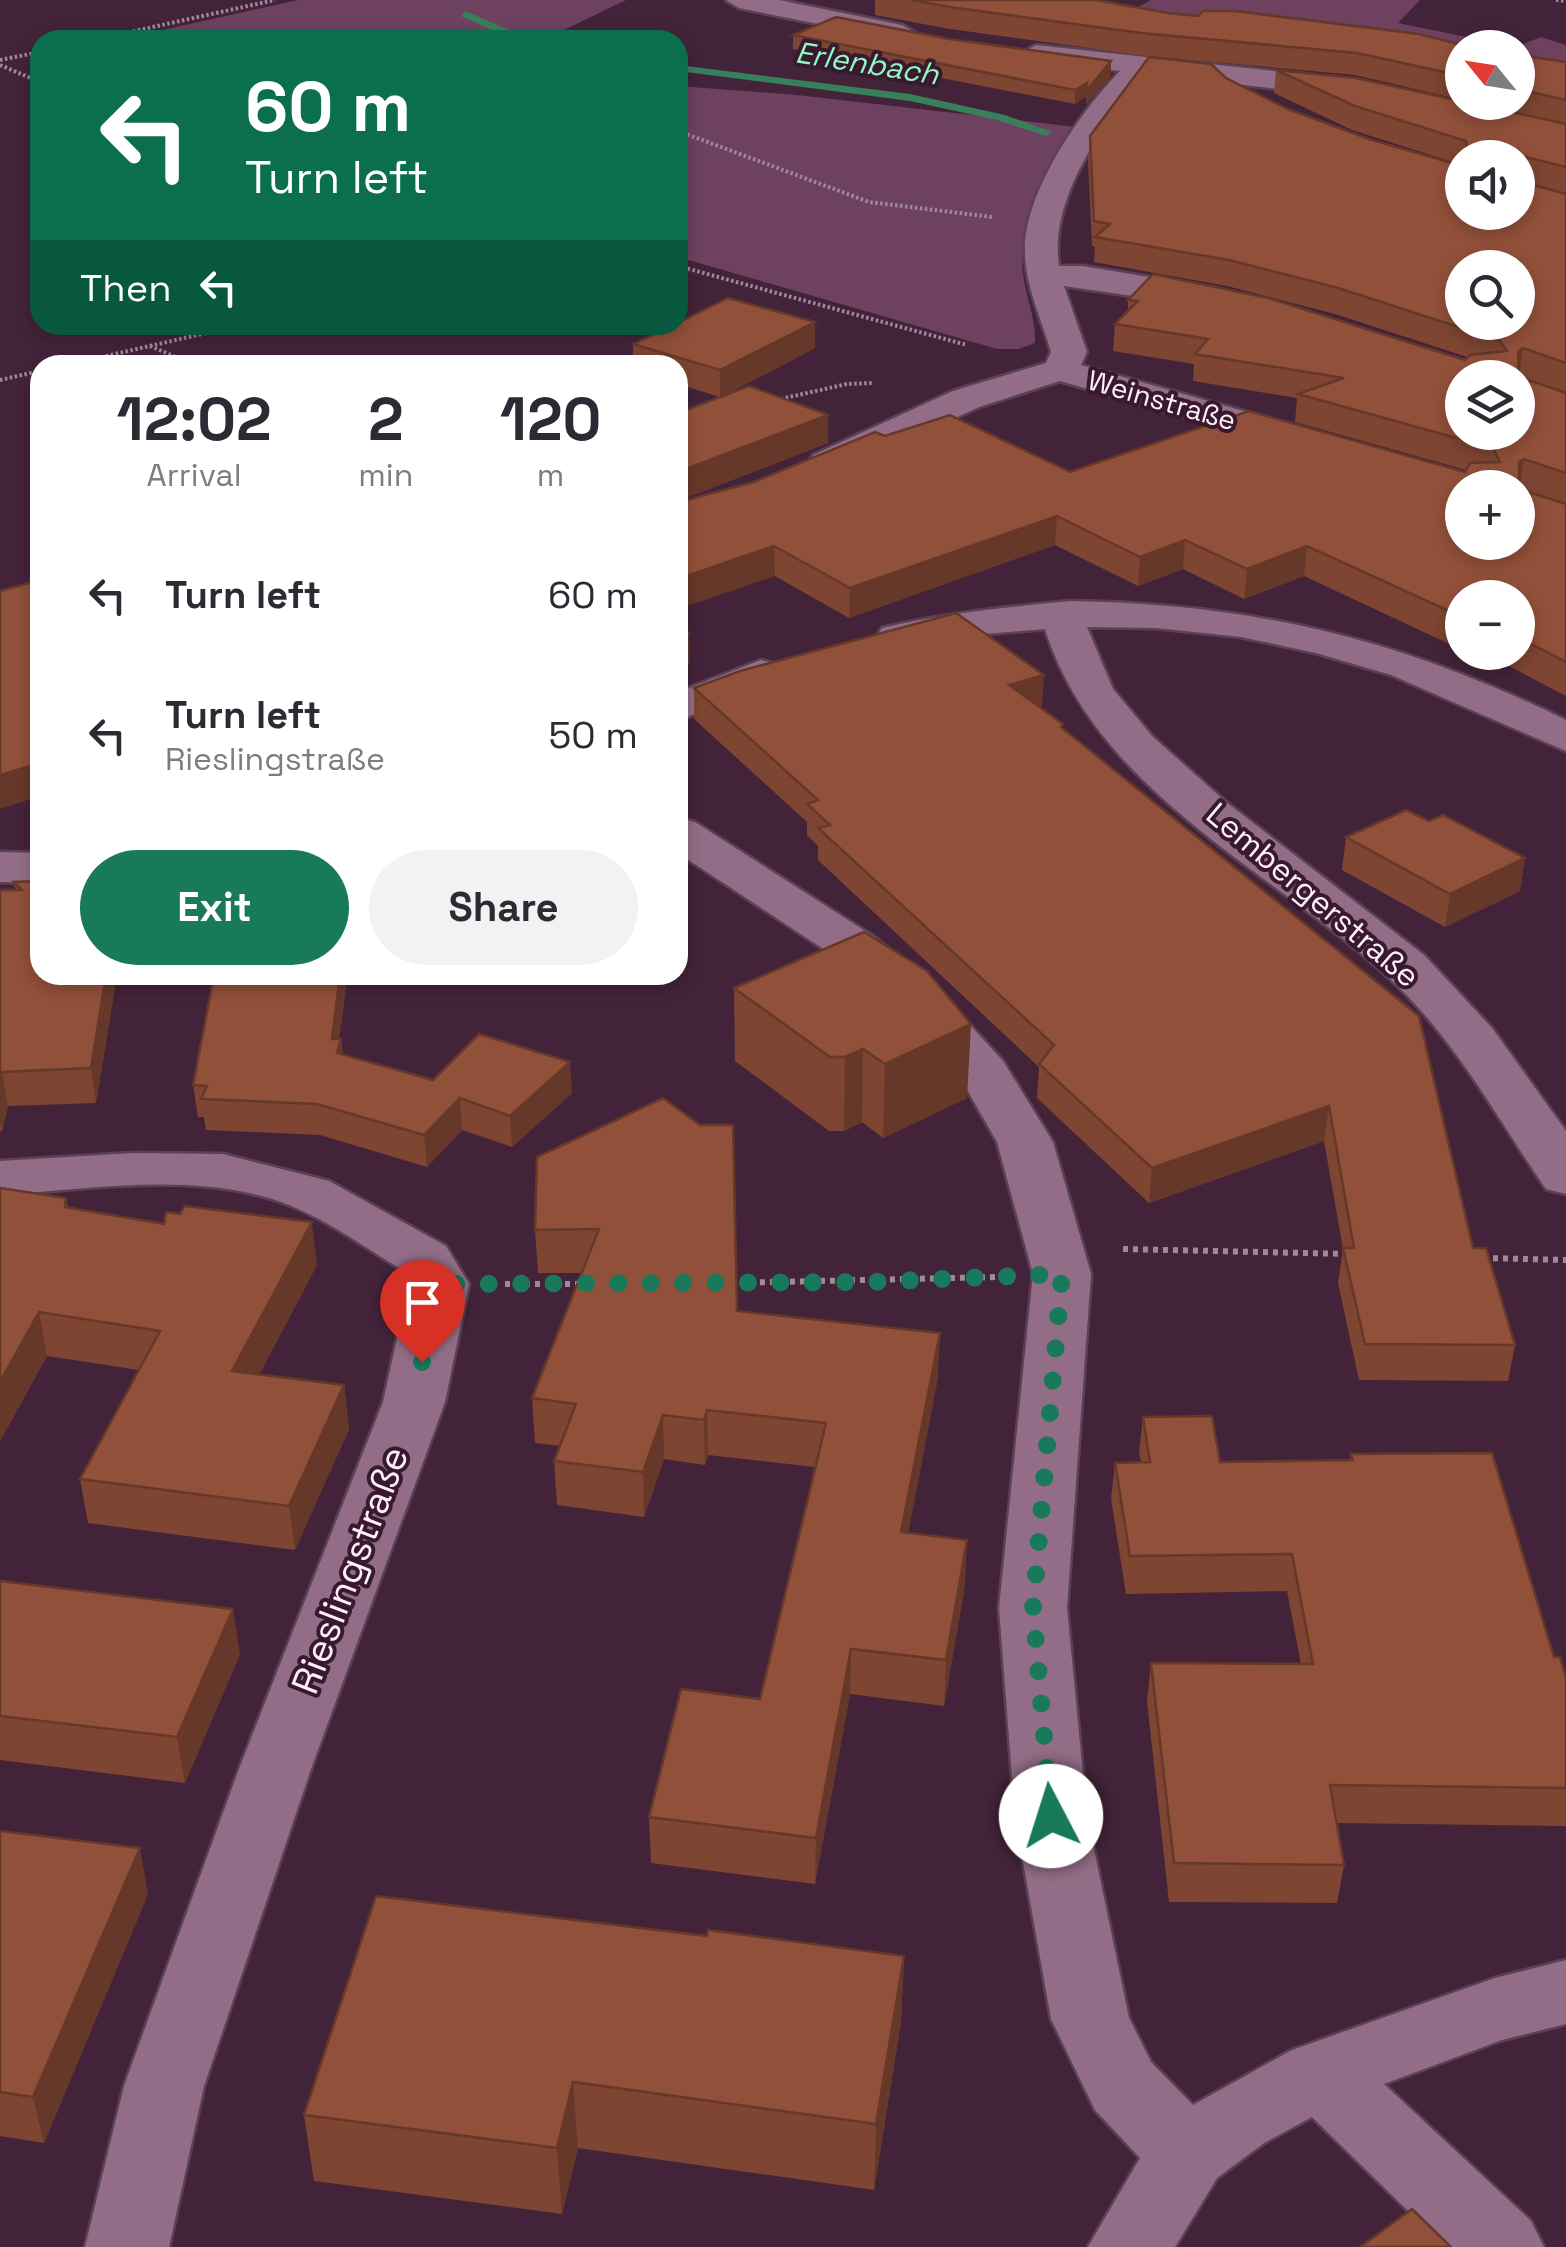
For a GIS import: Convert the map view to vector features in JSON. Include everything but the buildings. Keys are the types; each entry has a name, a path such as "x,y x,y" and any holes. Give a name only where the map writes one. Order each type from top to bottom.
{"street":[{"path":"739,0 930,38"},
{"path":"1006,48 1374,92"},
{"name":"Weinstraße","path":"1139,66 1119,87 1082,145 1049,208 1041,250 1070,352 1060,370 1326,445"},
{"path":"1218,73 1221,80 1268,108"},
{"path":"1047,276 1083,276 1254,307"},
{"path":"794,476 966,399 1060,370"},
{"path":"855,646 928,630 1062,615 1183,615 1267,626 1382,657 1514,708 1566,736"},
{"name":"Lembergerstraße","path":"1062,615 1075,659 1105,710 1148,756 1212,812 1341,910 1410,970 1474,1042 1542,1134 1566,1178"},
{"path":"688,703 801,659"},
{"path":"688,839 854,947 918,1000 984,1072 1024,1142 1059,1261 1033,1608 1051,1816 1090,2019 1124,2086 1188,2152"},
{"path":"0,867 30,868"},
{"path":"0,1178 133,1170 223,1171 309,1193 355,1217 425,1259 439,1284"},
{"name":"Rieslingstraße","path":"128,2247 164,2086 275,1768 414,1402 439,1284"},
{"path":"1130,2247 1188,2152 1236,2119 1320,2074 1495,2010 1566,1992"},
{"path":"1320,2074 1502,2247"}],"path":[{"path":"139,30 275,0"},
{"path":"1556,0 1566,1"},
{"path":"0,63 30,55"},
{"path":"0,63 30,77"},
{"path":"688,135 869,202 1046,222"},
{"path":"688,269 1060,370"},
{"path":"111,355 198,335"},
{"path":"150,346 171,355"},
{"path":"0,380 30,373"},
{"path":"768,402 846,384 878,383 966,399"},
{"path":"712,1283 1059,1261 1370,1255"},
{"path":"1468,1257 1566,1260"},
{"path":"439,1284 595,1284"}],"shaded area":[{"path":"298,0 626,0 564,30 163,30"},
{"path":"1151,0 1420,0 1398,23 1445,33 1445,55 1135,9"},
{"path":"1541,37 1566,45 1566,73 1535,68 1535,39"},
{"path":"688,87 797,95 1076,127 1039,198 1026,236 1023,274 1035,343 1019,349 997,349 688,260"}],"waterway":[{"name":"Erlenbach","path":"465,14 501,30"},
{"name":"Erlenbach","path":"688,69 910,97 1001,117 1046,132"}],"route":[{"path":"422,1362 439,1284 869,1282 1062,1274 1033,1608 1051,1816"}]}
